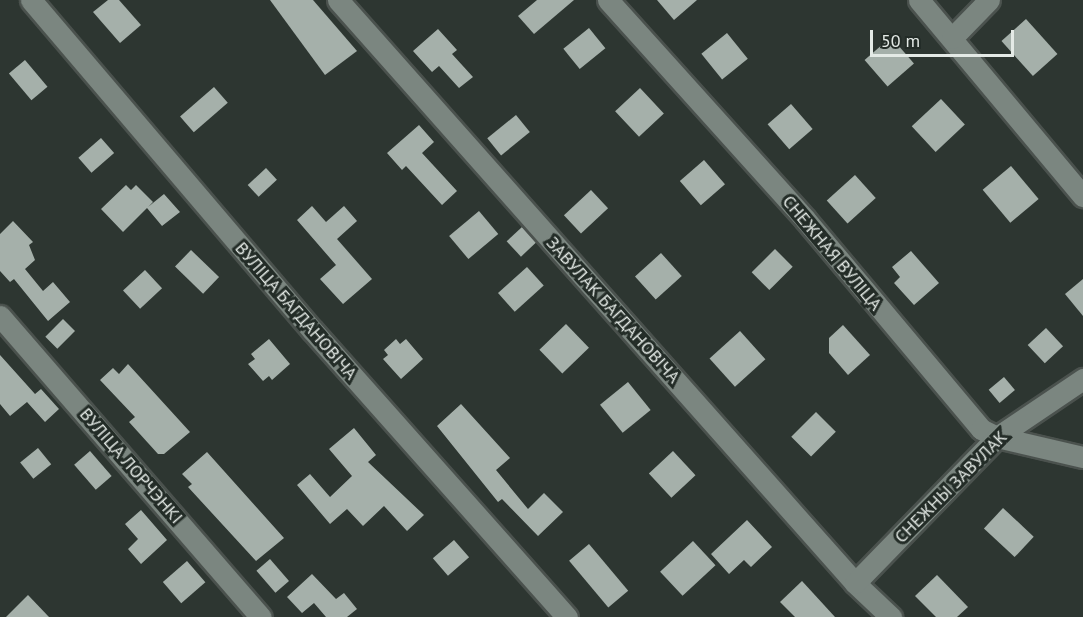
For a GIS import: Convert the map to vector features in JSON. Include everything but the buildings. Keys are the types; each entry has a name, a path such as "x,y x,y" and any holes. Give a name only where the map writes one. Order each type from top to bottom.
{"street":[{"name":"ВУЛІЦА БАГДАНОВІЧА","path":"31,0 312,330 567,617"},
{"name":"ЗАВУЛАК БАГДАНОВІЧА","path":"338,0 855,583 891,617"},
{"name":"СНЕЖНАЯ ВУЛІЦА","path":"608,0 805,219 981,429 997,437 1083,457"},
{"path":"919,0 1083,196"},
{"path":"952,38 989,0"},
{"name":"ВУЛІЦА ЛОРЧЭНКІ","path":"0,316 261,617"},
{"name":"СНЕЖНЫ ЗАВУЛАК","path":"855,583 997,437 1083,379"}]}
